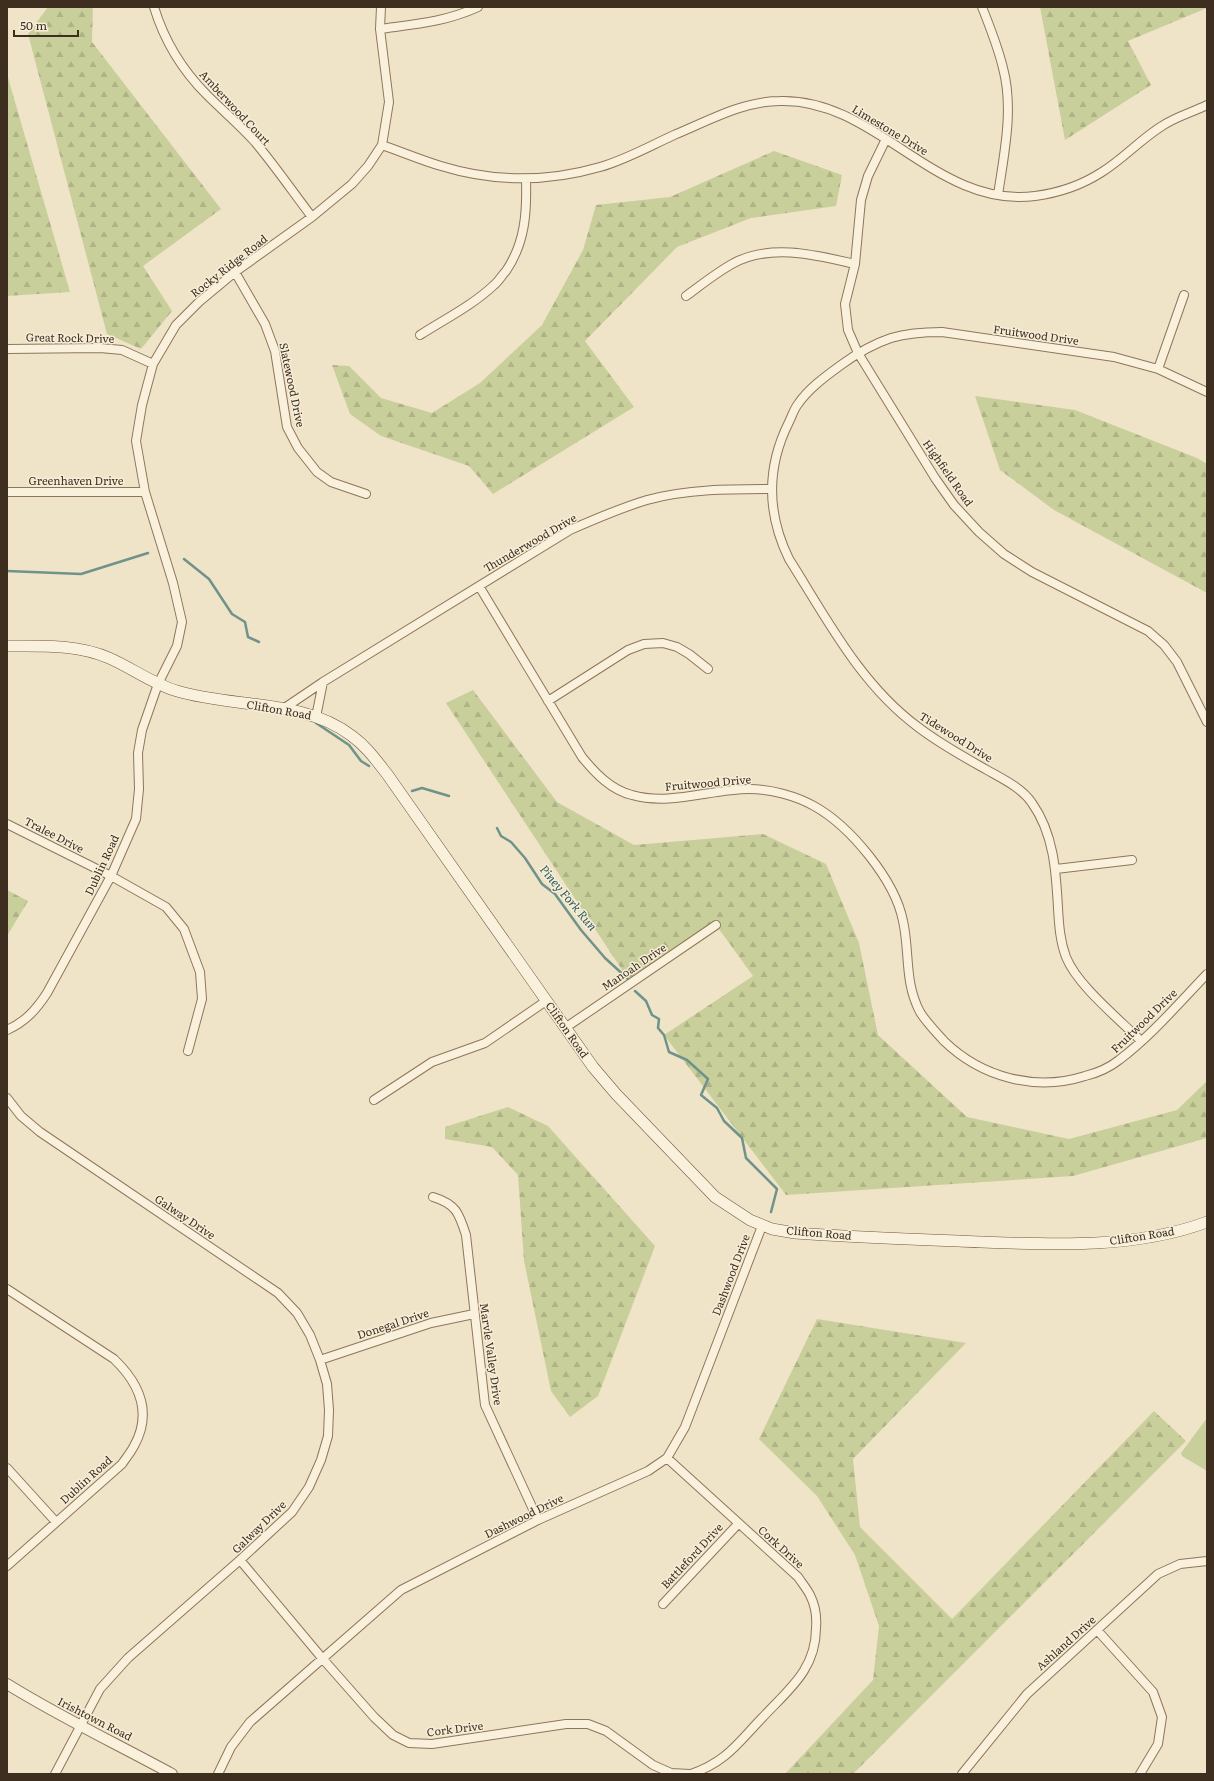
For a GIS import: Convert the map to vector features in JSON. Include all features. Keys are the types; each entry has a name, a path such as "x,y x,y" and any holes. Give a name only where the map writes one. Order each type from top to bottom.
{"main road":[{"name":"Clifton Road","path":"7,646 47,646 87,650 119,662 158,684 194,695 283,709 316,717 344,730 369,751 607,1085 715,1197 735,1212 762,1226 795,1233 1064,1244 1110,1242 1153,1236 1207,1222"}],"street":[{"name":"Amberwood Court","path":"154,7 160,26 171,49 187,73 206,94 255,142 312,217"},
{"name":"Rocky Ridge Road","path":"158,684 177,646 182,622 173,583 145,492 136,441 142,405 153,364 176,325 208,294 235,272 312,217 352,184 368,166 382,145 388,102 380,29 381,7"},
{"path":"380,29 434,22 457,16 478,7"},
{"path":"982,7 1003,68 1008,98 1007,134 998,195"},
{"name":"Limestone Drive","path":"382,145 449,168 479,175 526,180 564,176 602,166 721,115 750,105 780,100 807,102 838,112 866,126 952,180 973,189 998,195 1033,196 1066,190 1101,173 1163,125 1207,105"},
{"name":"Highfield Road","path":"886,139 868,176 861,200 855,264 845,304 848,330 858,352 935,478 954,504 979,532 1004,554 1032,572 1148,631 1164,645 1177,662 1207,722"},
{"path":"420,335 471,303 495,285 513,260 523,236 527,209 526,180"},
{"path":"686,296 732,264 759,255 793,253 819,255 855,264"},
{"name":"Slatewood Drive","path":"235,272 265,324 275,351 287,427 298,448 317,472 326,479 366,494"},
{"path":"1158,369 1184,296"},
{"name":"Fruitwood Drive","path":"858,352 891,338 915,333 942,332 1114,357 1158,369 1207,392"},
{"name":"Great Rock Drive","path":"7,348 100,348 122,350 153,364"},
{"name":"Tidewood Drive","path":"858,352 822,378 798,403 783,434 774,459 772,489 780,542 857,665 873,686 892,706 918,728 1017,787 1031,801 1043,820 1056,869 1060,936 1066,958 1079,979 1141,1041"},
{"name":"Thunderwood Drive","path":"283,709 323,682 570,530 611,511 648,500 692,492 732,489 772,489"},
{"name":"Greenhaven Drive","path":"7,492 145,492"},
{"name":"Fruitwood Drive","path":"479,586 582,757 594,772 611,785 631,795 651,798 672,798 750,788 798,798 835,819 852,835 885,878 896,899 903,920 907,966 912,991 920,1012 956,1053 977,1066 999,1076 1023,1081 1047,1083 1073,1080 1097,1073 1118,1061 1141,1041 1207,974"},
{"path":"548,701 628,650 644,644 663,643 677,647 689,654 708,669"},
{"path":"316,717 323,682"},
{"name":"Dublin Road","path":"7,1030 18,1025 35,1010 47,993 111,876 136,819 139,789 138,753 142,730 158,684"},
{"name":"Tralee Drive","path":"7,824 111,876 166,907 184,929 200,972 202,999 188,1051"},
{"path":"1056,869 1132,860"},
{"name":"Manoah Drive","path":"565,1028 716,925"},
{"path":"374,1100 432,1062 485,1043 546,1001"},
{"name":"Galway Drive","path":"7,1098 20,1116 40,1132 278,1293 297,1313 310,1335 320,1360 327,1384 329,1410 328,1436 321,1460 309,1487 292,1512 240,1560 128,1658 100,1689 80,1724 55,1774"},
{"name":"Marvle Valley Drive","path":"433,1198 447,1202 460,1215 466,1235 485,1405 538,1520"},
{"name":"Dashwood Drive","path":"218,1774 231,1747 250,1722 401,1590 538,1520 648,1471 667,1458 684,1427 762,1226"},
{"name":"Dublin Road","path":"7,1289 114,1359 127,1372 138,1388 142,1406 142,1425 135,1445 122,1464 7,1566"},
{"name":"Donegal Drive","path":"320,1360 431,1323 474,1314"},
{"name":"Cork Drive","path":"240,1560 322,1658 374,1717 393,1735 409,1743 432,1744 566,1724 588,1724 606,1731 653,1765 671,1773 691,1774 708,1768 725,1757 800,1678 811,1660 816,1639 816,1618 810,1595 798,1577 667,1458"},
{"path":"7,1468 56,1522"},
{"name":"Battleford Drive","path":"663,1604 738,1524"},
{"name":"Ashland Drive","path":"962,1774 1027,1694 1158,1574 1180,1564 1207,1561"},
{"path":"1097,1630 1153,1692 1162,1716 1158,1744 1140,1774"},
{"name":"Irishtown Road","path":"7,1684 44,1707 80,1724 172,1774"}],"green space":[{"path":"48,7 93,7 92,42 221,209 143,266 172,311 141,349 107,334 28,34"},
{"path":"1040,7 1207,8 1128,41 1151,85 1065,140"},
{"path":"7,74 70,292 7,296"},
{"path":"774,151 842,175 836,206 751,218 677,247 585,341 634,407 493,494 469,466 381,436 350,414 332,365 349,366 381,398 432,413 480,383 542,325 583,250 596,205 670,197"},
{"path":"975,396 1075,410 1197,458 1207,464 1207,593 1054,510 1000,470"},
{"path":"473,690 557,802 634,845 763,834 826,864 859,943 878,1035 967,1117 1069,1139 1177,1110 1207,1081 1207,1138 1073,1176 786,1195 664,1035 753,976 716,925 628,979 446,703"},
{"path":"7,890 28,901 7,936"},
{"path":"508,1107 548,1126 655,1246 598,1396 570,1417 551,1391 524,1261 518,1175 492,1147 445,1139 445,1127"},
{"path":"817,1319 966,1343 853,1459 860,1527 952,1619 1154,1411 1186,1441 853,1774 785,1774 873,1680 879,1626 855,1555 817,1496 759,1439"},
{"path":"1207,1418 1207,1471 1182,1456 1181,1453"}],"waterway":[{"name":"Piney Fork Run","path":"7,571 81,574 148,553"},
{"name":"Piney Fork Run","path":"184,559 209,579 232,614 245,622 248,637 259,642"},
{"name":"Piney Fork Run","path":"316,723 349,745 361,761 369,766"},
{"name":"Piney Fork Run","path":"412,791 422,788 449,796"},
{"name":"Piney Fork Run","path":"497,828 501,836 511,842 525,858 542,884 555,894 581,930 605,958 628,979"},
{"path":"635,991 646,1001 652,1015 659,1019 658,1028 664,1035 669,1052 687,1060 708,1079 701,1095 717,1108 724,1121 742,1138 746,1158 777,1189 771,1212"}]}
